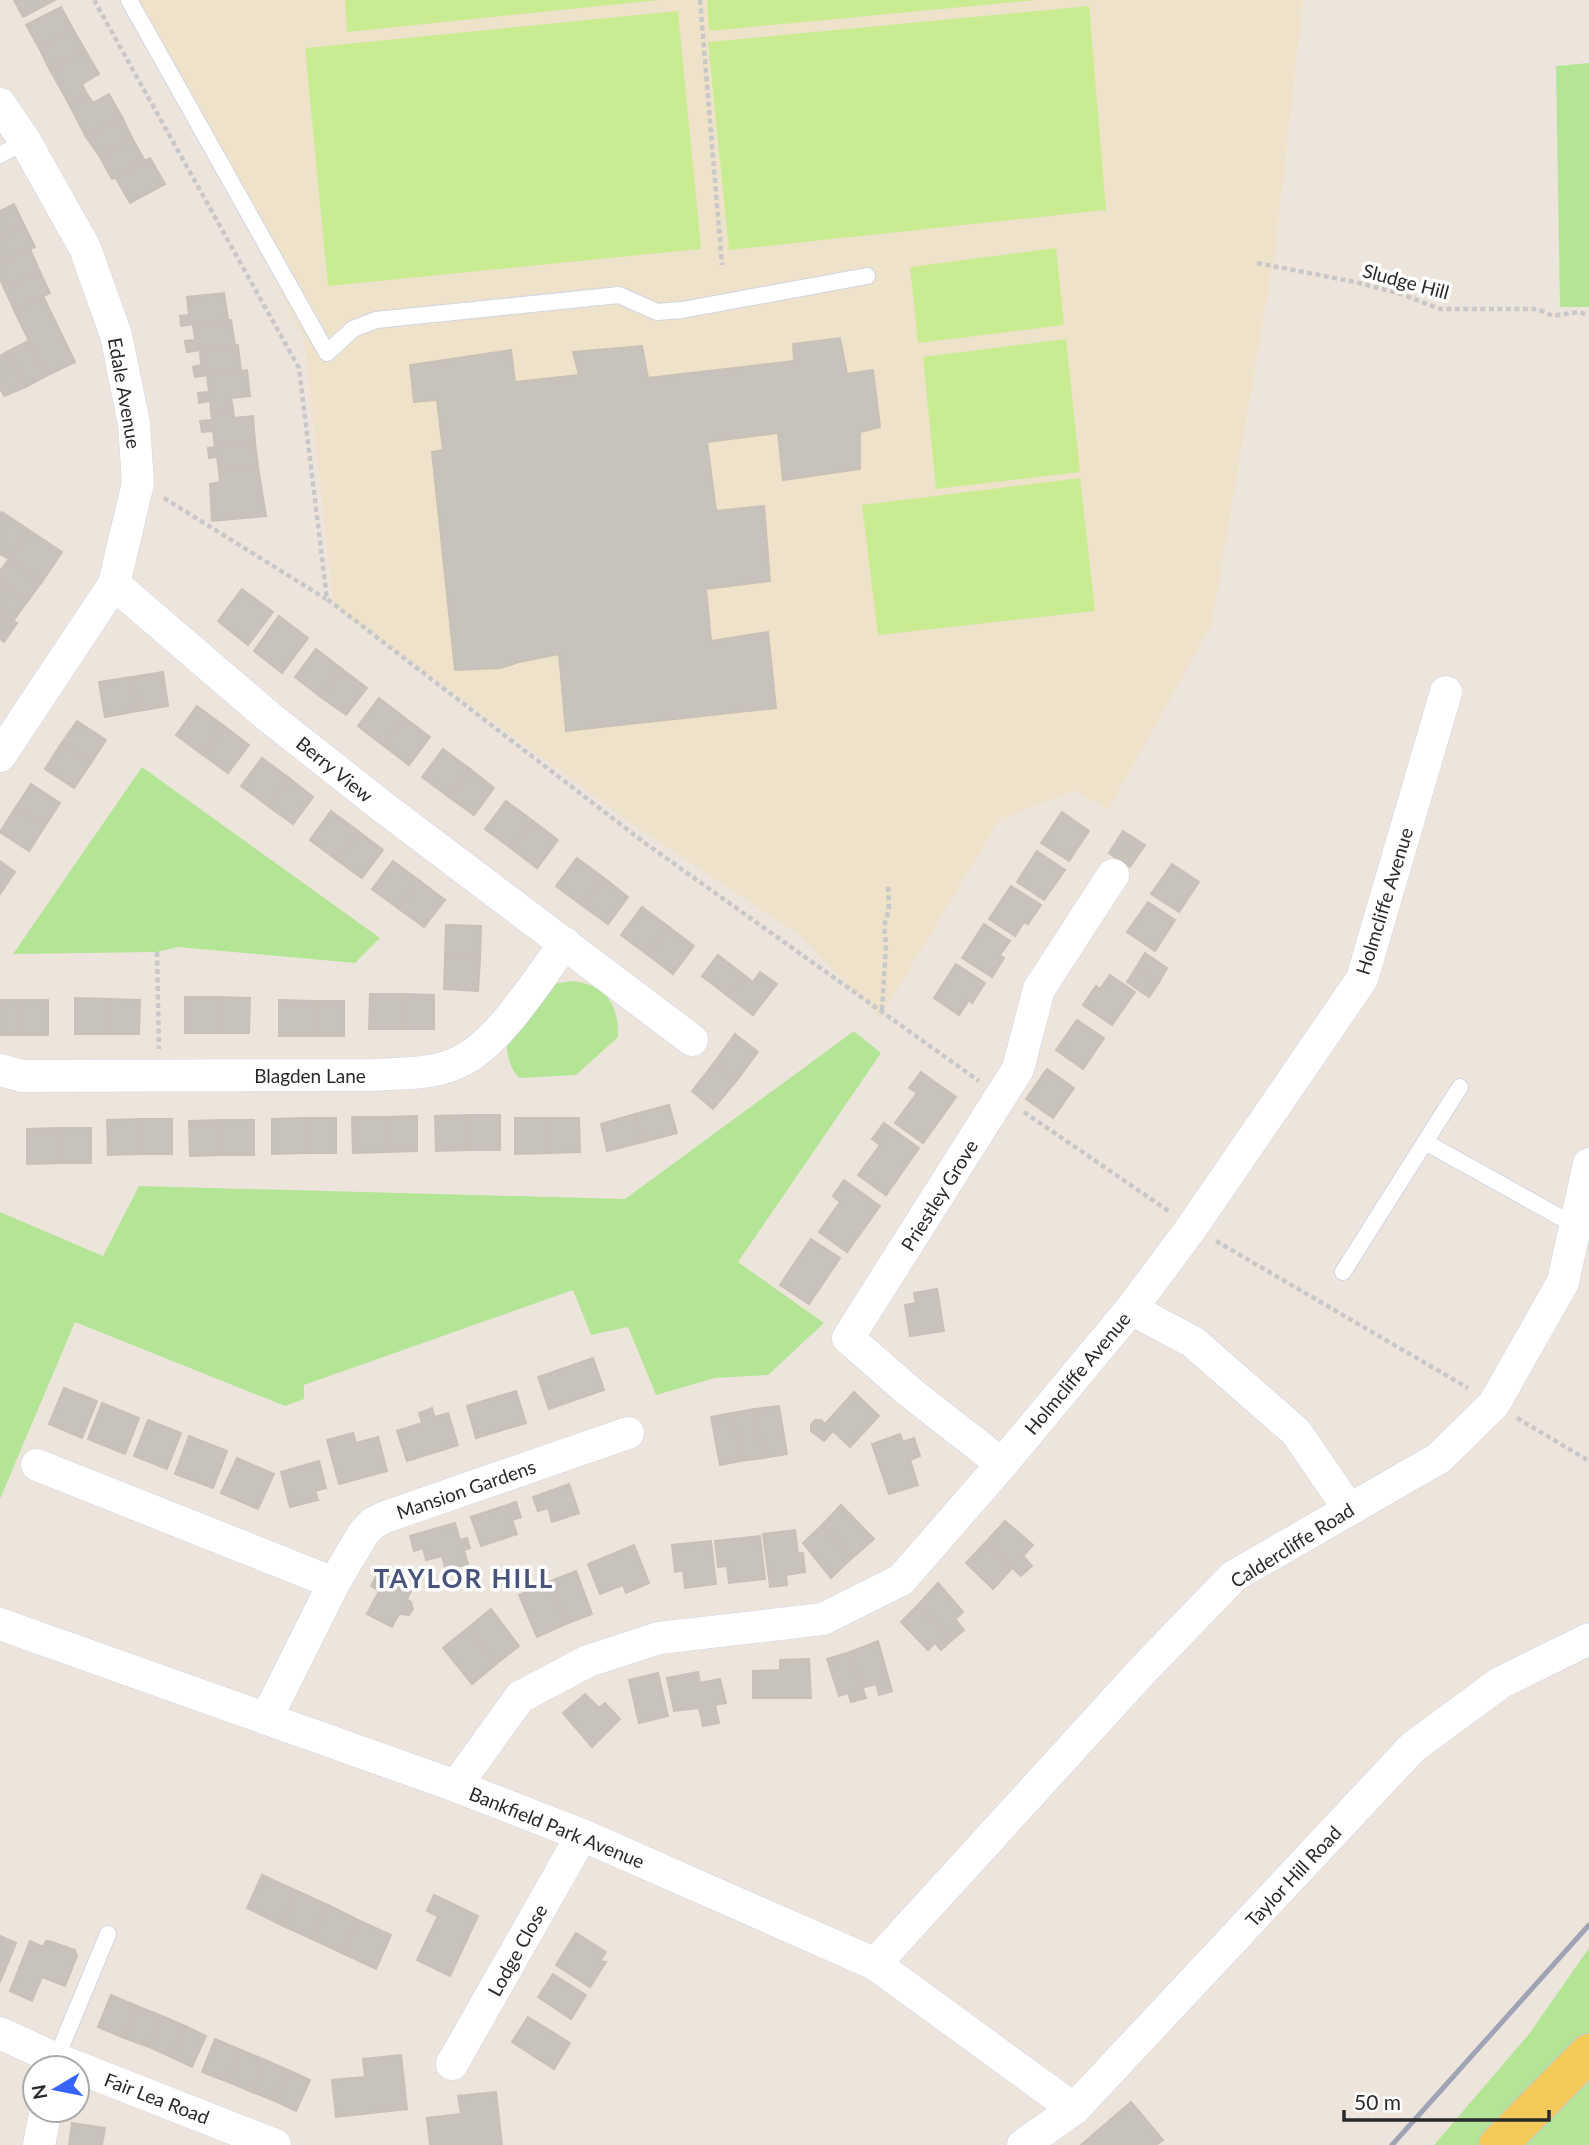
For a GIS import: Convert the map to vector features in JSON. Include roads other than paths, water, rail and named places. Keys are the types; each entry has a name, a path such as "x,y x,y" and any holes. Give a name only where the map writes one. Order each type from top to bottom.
{"main road":[{"path":"1498,2145 1589,2053"}],"street":[{"name":"Edale Avenue","path":"0,104 13,148 85,248 116,335 134,424 138,482 114,584 0,756"},
{"name":"Berry View","path":"114,584 290,733 383,807 692,1040"},
{"name":"Holmcliffe Avenue","path":"456,1786 520,1697 588,1661 659,1638 823,1619 901,1580 1002,1464 1130,1309 1192,1227 1362,979 1446,692"},
{"name":"Priestley Grove","path":"1002,1464 911,1393 848,1338 1018,1069 1039,989 1113,875"},
{"name":"Blagden Lane","path":"0,1070 22,1076 373,1074 430,1071 462,1061 485,1045 565,943"},
{"name":"Caldercliffe Road","path":"875,1964 1144,1669 1234,1576 1439,1458 1494,1404 1563,1282 1589,1164"},
{"path":"1130,1309 1193,1342 1296,1432 1349,1509"},
{"name":"Mansion Gardens","path":"266,1719 334,1583 363,1534 373,1523 628,1433"},
{"path":"37,1465 76,1493 334,1583"},
{"name":"Bankfield Park Avenue","path":"0,1624 456,1786 582,1835 875,1964 1074,2109"},
{"name":"Taylor Hill Road","path":"1023,2145 1074,2109 1413,1747 1500,1683 1589,1639"},
{"name":"Lodge Close","path":"452,2064 582,1835"},
{"name":"Fair Lea Road","path":"0,2033 37,2054"},
{"name":"Fair Lea Road","path":"91,2077 275,2145"},
{"path":"39,2145 43,2124"}],"lane":[{"path":"129,0 327,353 353,329 376,320 619,295 657,312 682,310 867,276"},
{"path":"1343,1272 1460,1087"},
{"path":"1425,1142 1576,1226"},
{"path":"59,2054 108,1934"}],"railway":[{"path":"1392,2145 1589,1925"}],"district":[{"name":"TAYLOR HILL","path":"464,1578"}]}
